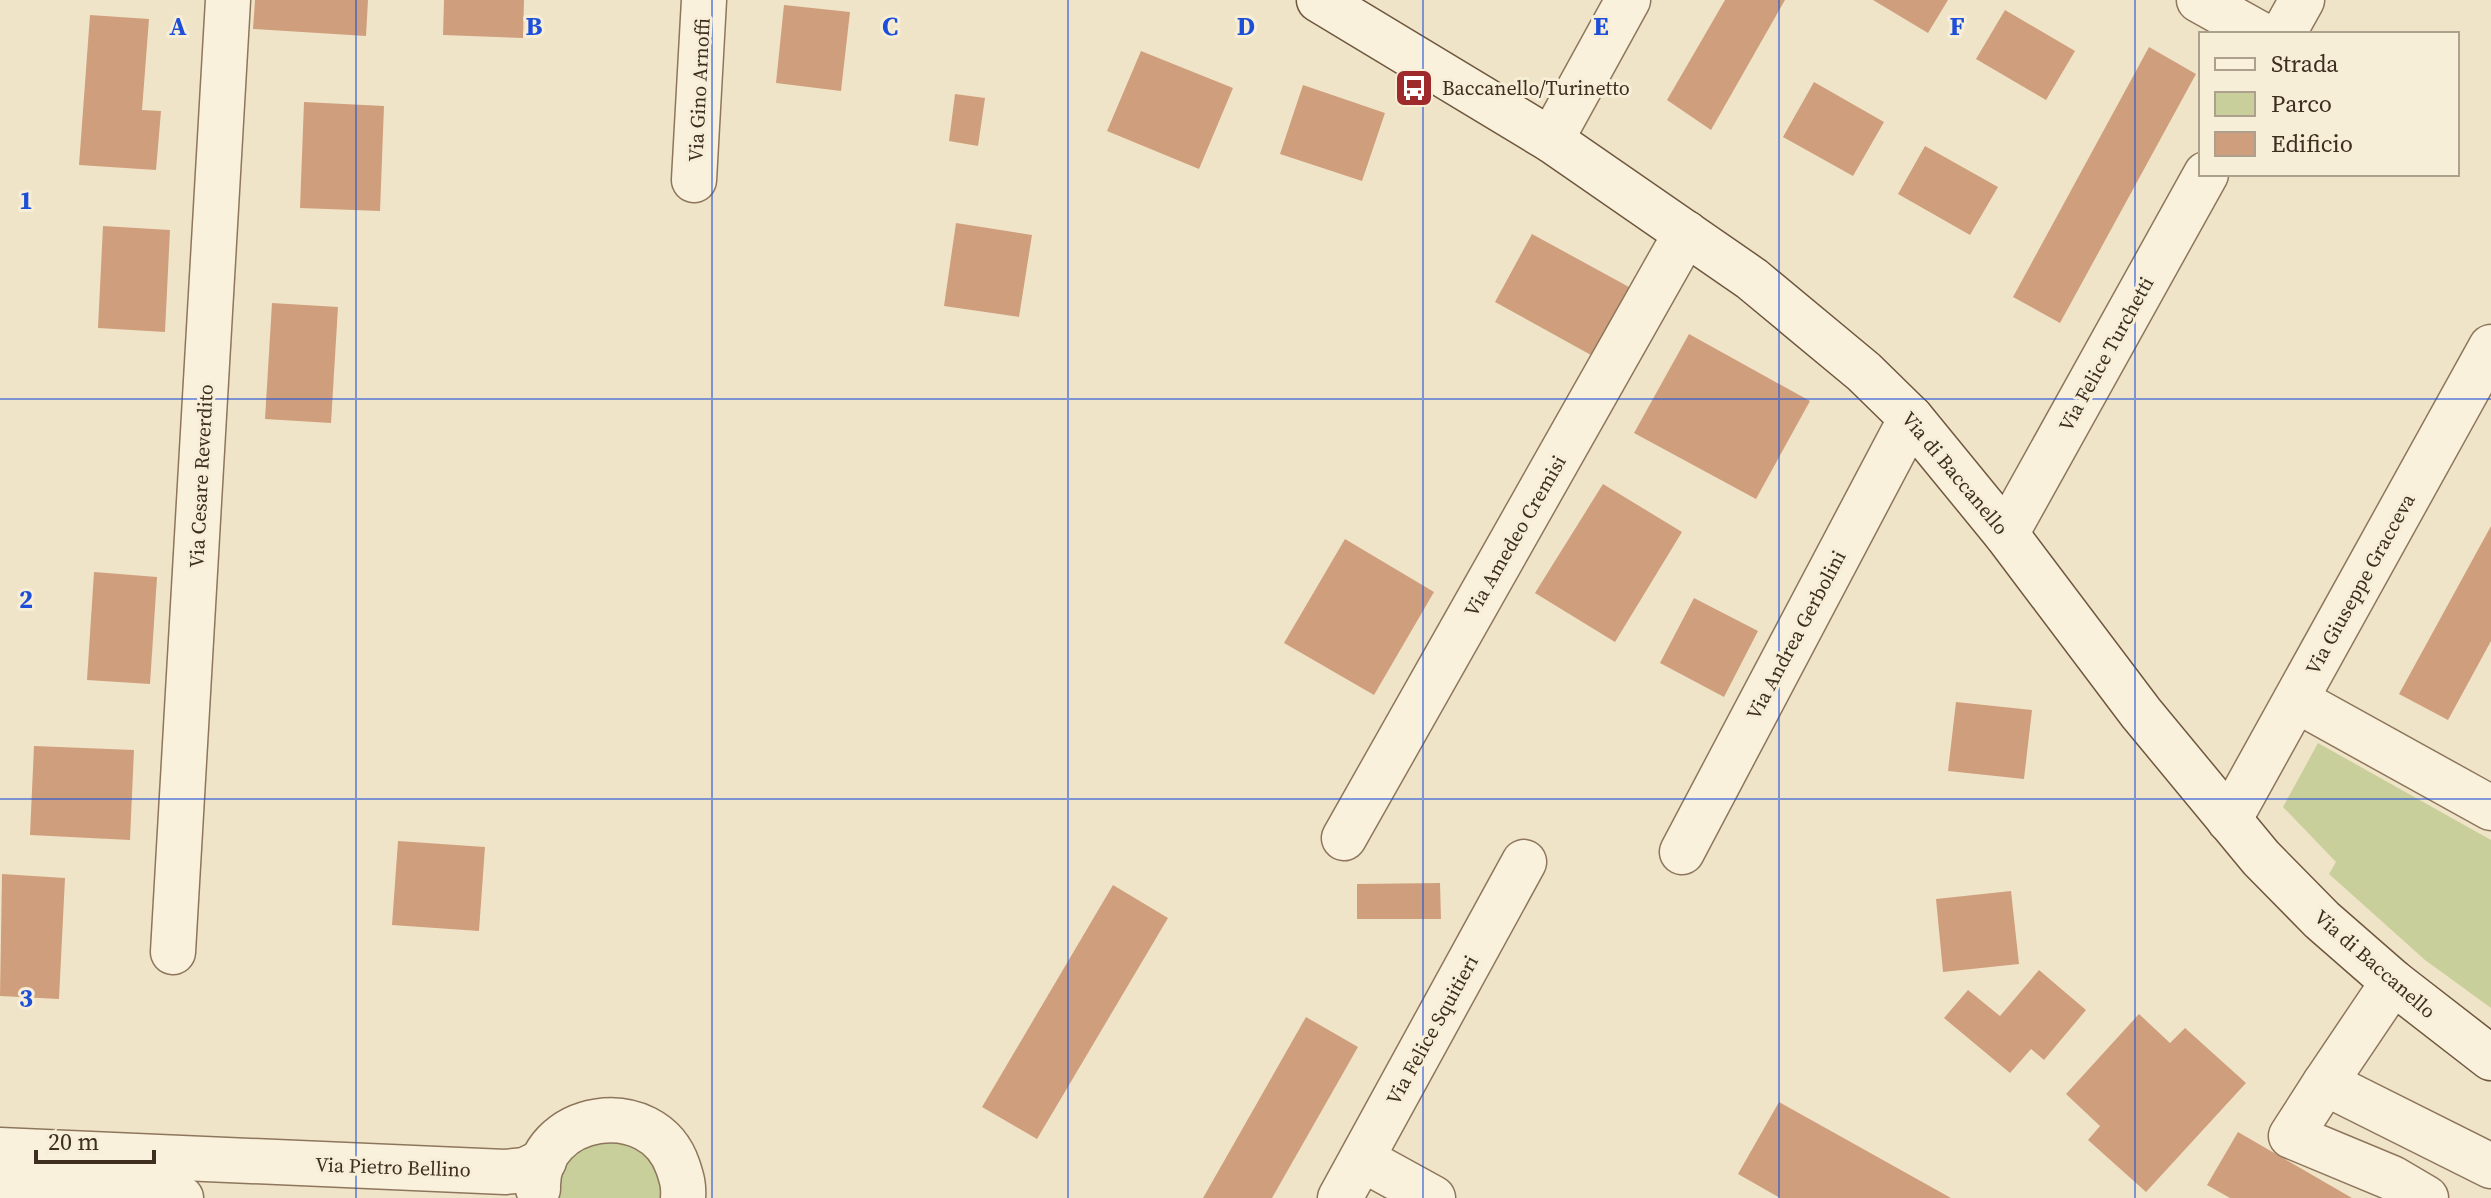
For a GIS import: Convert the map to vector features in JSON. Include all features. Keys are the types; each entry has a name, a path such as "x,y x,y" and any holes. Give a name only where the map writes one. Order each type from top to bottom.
{"street":[{"name":"Via Cesare Reverdito","path":"173,952 228,0"},
{"name":"Via Gino Arnoffi","path":"694,180 704,0"},
{"name":"Via di Baccanello","path":"1319,0 1551,140 1752,279 1864,372 1911,418 2006,534 2141,713 2261,858 2322,920 2393,982 2491,1058"},
{"path":"1551,140 1628,0"},
{"path":"2199,0 2256,32"},
{"path":"2284,32 2302,0"},
{"name":"Via Felice Turchetti","path":"2006,534 2205,176"},
{"name":"Via Amedeo Cremisi","path":"1344,838 1686,233"},
{"name":"Via Giuseppe Gracceva","path":"2229,820 2491,347"},
{"name":"Via Andrea Gerbolini","path":"1682,852 1911,418"},
{"path":"2296,700 2491,808"},
{"name":"Via Felice Squitieri","path":"1340,1198 1524,862"},
{"path":"2393,982 2291,1136 2392,1178 2426,1198"},
{"path":"2325,1083 2491,1166"},
{"path":"541,1180 554,1145 572,1129 595,1121 619,1119 642,1125 661,1138 674,1155 684,1186 683,1198"},
{"name":"Via Pietro Bellino","path":"0,1150 264,1180 512,1172 535,1167 541,1180"},
{"path":"1362,1159 1433,1198"},
{"path":"2482,1198 2491,1177"},
{"path":"0,1191 181,1198"}],"green space":[{"path":"2318,743 2491,840 2491,1008 2425,960 2329,874 2336,862 2283,807"},
{"path":"599,1141 628,1143 645,1153 659,1174 662,1198 559,1198 561,1178 568,1162"}],"building":[{"path":"255,0 368,0 366,36 253,29"},
{"path":"444,0 524,0 523,38 443,35"},
{"path":"1725,0 1785,0 1711,130 1667,100"},
{"path":"1873,0 1948,0 1928,33"},
{"path":"784,5 850,12 841,91 776,83"},
{"path":"2005,10 2075,51 2046,100 1976,59"},
{"path":"90,15 149,19 142,110 161,111 156,170 79,165"},
{"path":"2149,47 2196,74 2060,323 2013,297"},
{"path":"1141,51 1233,88 1199,169 1107,131"},
{"path":"1814,82 1884,122 1853,176 1783,137"},
{"path":"1303,85 1385,113 1362,181 1280,154"},
{"path":"955,94 985,98 978,146 949,141"},
{"path":"304,102 384,106 380,211 300,208"},
{"path":"1925,146 1998,187 1970,235 1898,194"},
{"path":"956,223 1032,235 1019,317 944,306"},
{"path":"103,226 170,230 165,332 98,328"},
{"path":"1532,234 1629,287 1591,355 1495,302"},
{"path":"272,303 338,307 331,423 265,419"},
{"path":"1689,334 1810,401 1756,499 1634,433"},
{"path":"1603,484 1682,532 1615,642 1535,593"},
{"path":"2491,526 2491,641 2448,720 2399,694"},
{"path":"1345,539 1434,592 1374,695 1284,643"},
{"path":"94,572 157,577 150,684 87,680"},
{"path":"1694,598 1758,631 1724,697 1660,663"},
{"path":"1956,702 2032,710 2024,779 1948,771"},
{"path":"34,746 134,750 130,840 30,835"},
{"path":"398,841 485,847 479,931 392,925"},
{"path":"2,874 65,878 59,999 0,996"},
{"path":"1440,883 1441,919 1357,919 1357,884"},
{"path":"1113,885 1168,918 1037,1139 982,1107"},
{"path":"2011,891 2019,964 1943,972 1936,899"},
{"path":"2039,970 2086,1010 2044,1060 2031,1049 2010,1073 1944,1018 1968,990 2000,1016"},
{"path":"2139,1014 2170,1043 2185,1028 2246,1083 2146,1192 2088,1140 2100,1126 2066,1094"},
{"path":"1306,1017 1358,1047 1272,1198 1203,1198"},
{"path":"1779,1102 1951,1198 1780,1198 1738,1174"},
{"path":"2238,1132 2352,1198 2230,1198 2207,1185"}],"place":[{"name":"Baccanello/Turinetto","path":"1414,88"}]}
